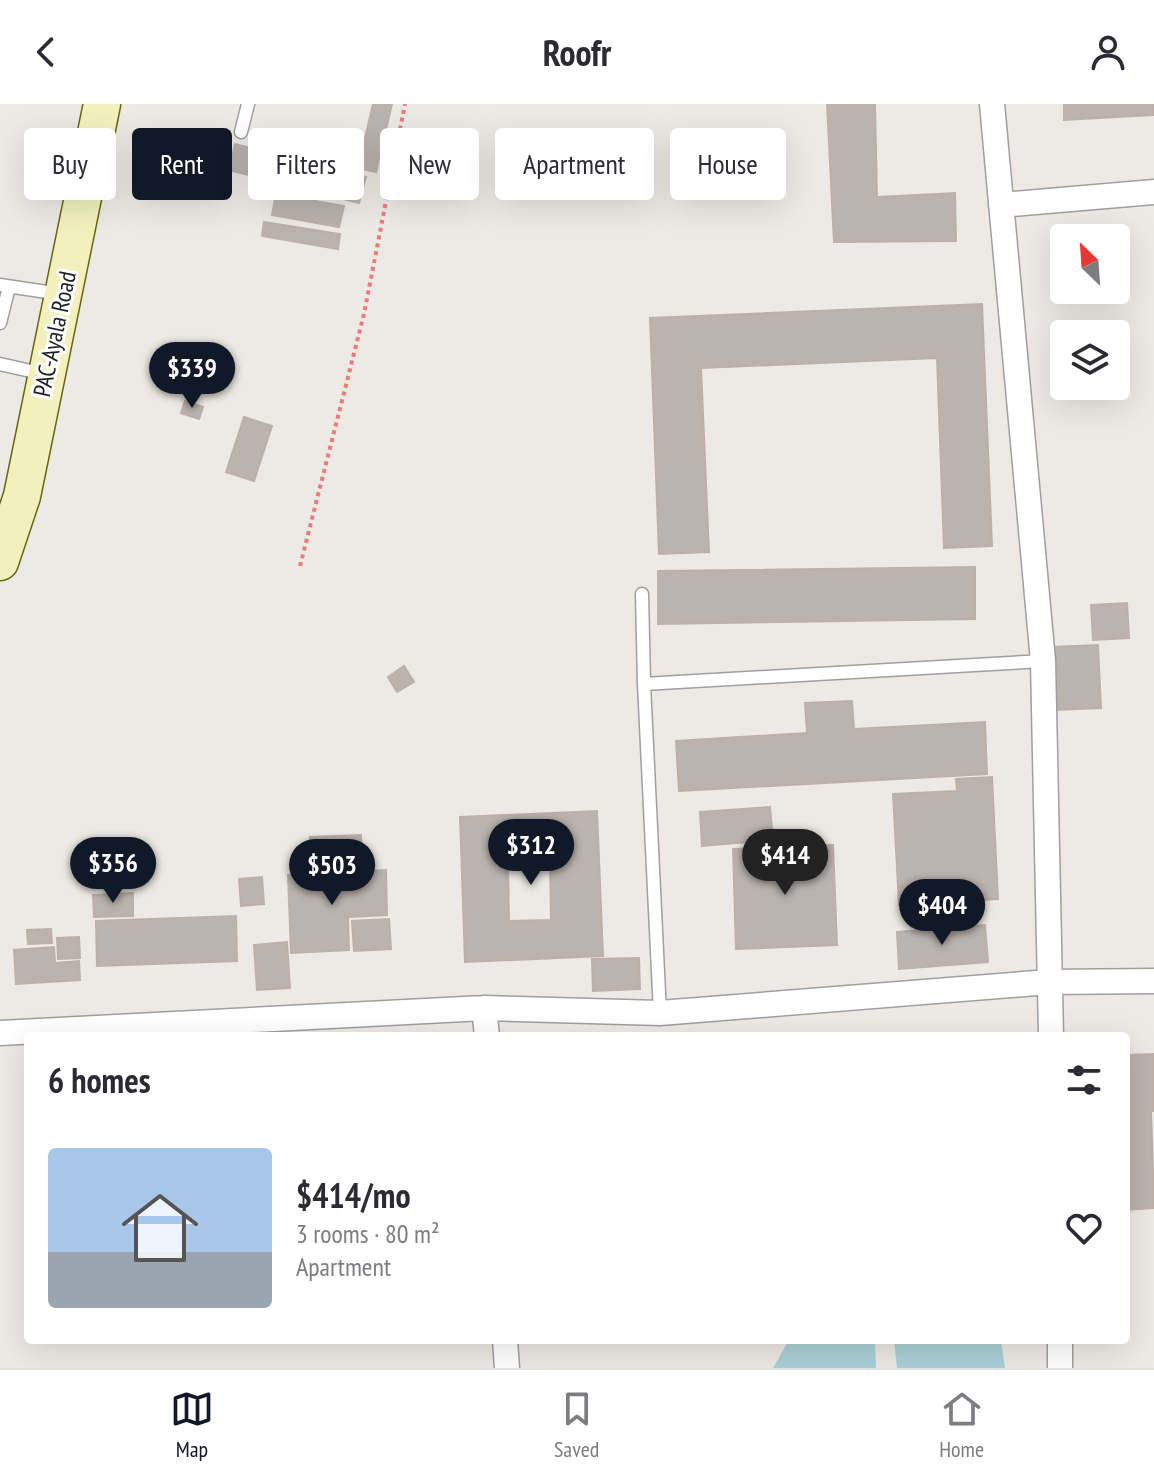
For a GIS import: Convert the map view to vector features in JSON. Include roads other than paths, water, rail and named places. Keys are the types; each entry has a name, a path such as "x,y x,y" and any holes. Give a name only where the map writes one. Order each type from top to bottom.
{"street":[{"name":"PAC-Ayala Road","path":"0,562 22,496 102,104"},
{"path":"992,104 1043,661 1051,1032"},
{"path":"1001,205 1154,192"},
{"path":"0,1033 484,1008 660,1013 1049,982 1154,981"},
{"path":"484,1008 487,1032"},
{"path":"505,1344 507,1368"},
{"path":"1060,1344 1060,1368"}],"lane":[{"path":"241,132 248,104"},
{"path":"0,323 5,286 63,294"},
{"path":"0,364 47,374"},
{"path":"642,594 660,1013"},
{"path":"644,684 1043,661"}],"water":[{"path":"787,1344 875,1344 876,1368 773,1368"},
{"path":"894,1344 1002,1344 1005,1368 897,1368"}]}
